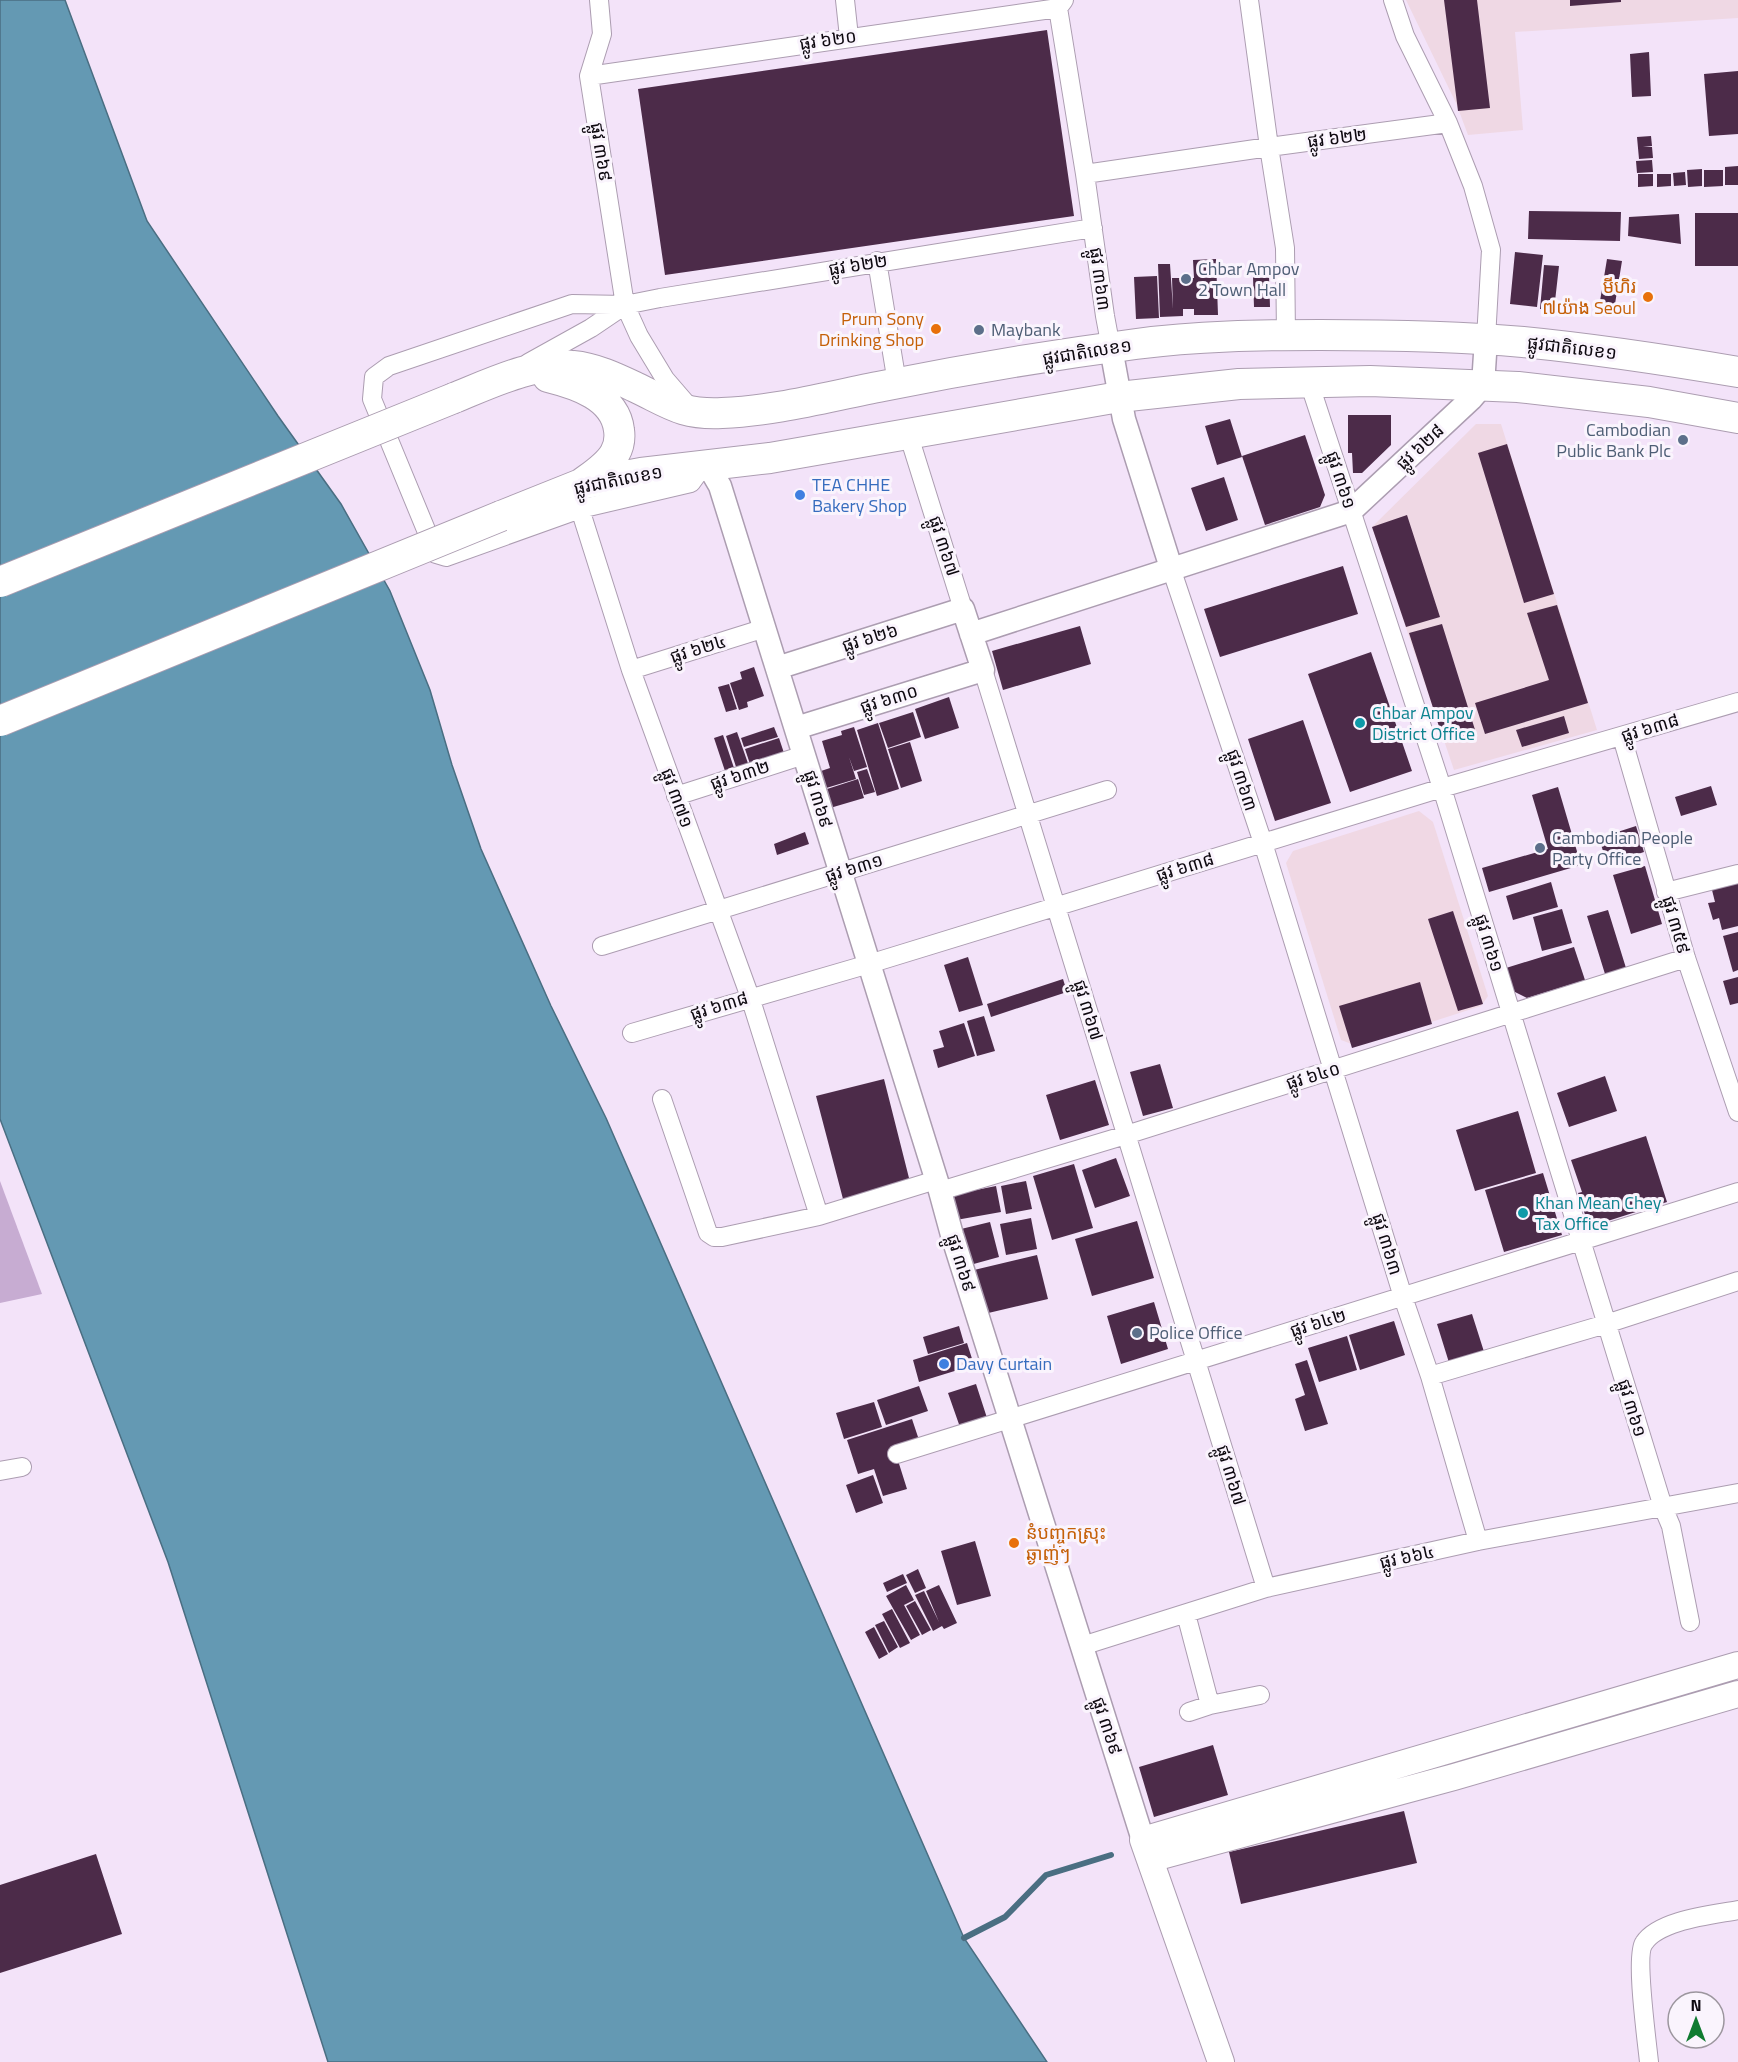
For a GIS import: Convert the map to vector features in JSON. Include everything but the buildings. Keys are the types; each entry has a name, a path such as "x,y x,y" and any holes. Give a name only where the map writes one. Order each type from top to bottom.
{"highway":[{"name":"ផ្លូវជាតិលេខ១","path":"0,582 501,379 549,366 571,365 595,370 639,389 672,407 693,412 720,414 756,410 897,383 1111,348 1187,339 1363,335 1486,339 1640,356 1738,372"},
{"path":"501,379 527,375 562,381 586,389 602,399 610,408 620,435 616,452 580,497"},
{"name":"ផ្លូវជាតិលេខ១","path":"0,721 501,516 580,497 641,472 770,458 1119,397 1229,385 1370,381 1483,385 1648,402 1738,418"}],"main road":[{"path":"1146,1850 1738,1665"},
{"path":"1146,1850 1454,1777 1738,1694"},
{"name":"ផ្លូវ ៣៦៩","path":"1146,1850 1221,2062"}],"street":[{"name":"ផ្លូវ ៣៦៩","path":"598,0 602,34 589,76 625,305 639,336 664,379 693,412"},
{"path":"845,0 849,37"},
{"path":"1249,0 1285,248 1286,335"},
{"path":"1393,0 1405,36 1448,123 1473,186 1491,250 1483,385"},
{"name":"ផ្លូវ ៦២០","path":"589,76 1061,4"},
{"name":"ផ្លូវ ៣៦៣","path":"1061,4 1105,316 1124,419 1335,1069 1403,1297 1430,1376 1478,1541"},
{"name":"ផ្លូវ ៦២២","path":"1085,174 1448,123"},
{"name":"ផ្លូវ ៦២២","path":"625,305 877,261 1093,228"},
{"path":"877,261 897,383"},
{"path":"580,497 446,557 436,554 372,399 374,377 388,366 572,304 625,305"},
{"path":"501,379 591,328 625,305"},
{"name":"ផ្លូវ ៣៦១","path":"1309,382 1442,788 1580,1241 1663,1507 1671,1526 1690,1622"},
{"name":"ផ្លូវ ៦២៨","path":"971,634 1351,512 1483,385"},
{"name":"ផ្លូវ ៣៦៧","path":"908,433 1266,1588"},
{"name":"ផ្លូវ ៣៦៩","path":"704,465 720,486 952,1235 1146,1850"},
{"name":"ផ្លូវ ៣៧១","path":"580,497 631,670 750,997 819,1216"},
{"name":"ផ្លូវ ៦២៦","path":"777,668 963,609"},
{"name":"ផ្លូវ ៦២៤","path":"631,670 765,628"},
{"name":"ផ្លូវ ៦៣០","path":"796,729 983,670"},
{"name":"ផ្លូវ ៦៣៨","path":"632,1032 869,964 1442,788 1738,702"},
{"name":"ផ្លូវ ៣៥៩","path":"1622,737 1686,958 1738,1112"},
{"name":"ផ្លូវ ៦៣២","path":"676,796 804,754"},
{"name":"ផ្លូវ ៦៣១","path":"602,946 1107,790"},
{"path":"1666,891 1738,874"},
{"name":"ផ្លូវ ៦៤០","path":"662,1099 708,1233 714,1237 722,1237 819,1216 1126,1135 1686,958"},
{"name":"ផ្លូវ ៦៤២","path":"897,1454 1738,1192"},
{"path":"1430,1376 1606,1324 1738,1281"},
{"path":"0,1471 22,1467"},
{"name":"ផ្លូវ ៦៦៤","path":"1082,1646 1266,1588 1478,1541 1738,1493"},
{"path":"1186,1614 1210,1705"},
{"path":"1189,1712 1210,1705 1260,1695"},
{"path":"1649,2062 1641,1970 1642,1945 1652,1934 1668,1926 1738,1910"}],"shaded area":[{"path":"1406,0 1738,0 1738,18 1515,32 1523,130 1468,135 1456,103"},
{"path":"1476,424 1501,424 1597,730 1454,770 1372,527"},
{"path":"1419,811 1433,822 1488,996 1481,1006 1357,1046 1341,1040 1286,863 1293,851"},
{"path":"0,1181 42,1294 0,1303"}],"water":[{"path":"0,0 65,0 147,221 278,416 341,504 390,591 430,690 452,765 481,849 551,1006 606,1118 964,1938 1047,2062 328,2062 168,1562 0,1119"}],"waterway":[{"path":"964,1938 1005,1917 1046,1875 1111,1855"}],"place":[{"name":"Chbar Ampov 2 Town Hall","path":"1186,279"},
{"name":"មីហិរ ៧យ៉ាង Seoul","path":"1648,297"},
{"name":"Prum Sony Drinking Shop","path":"936,329"},
{"name":"Maybank","path":"979,330"},
{"name":"Cambodian Public Bank Plc","path":"1683,440"},
{"name":"TEA CHHE Bakery Shop","path":"800,495"},
{"name":"Chbar Ampov District Office","path":"1360,723"},
{"name":"Cambodian People Party Office","path":"1540,848"},
{"name":"Khan Mean Chey Tax Office","path":"1523,1213"},
{"name":"Police Office","path":"1137,1333"},
{"name":"Davy Curtain","path":"944,1364"},
{"name":"នំបញ្ចុកស្រុះ ឆ្ងាញ់ៗ","path":"1014,1543"}]}
